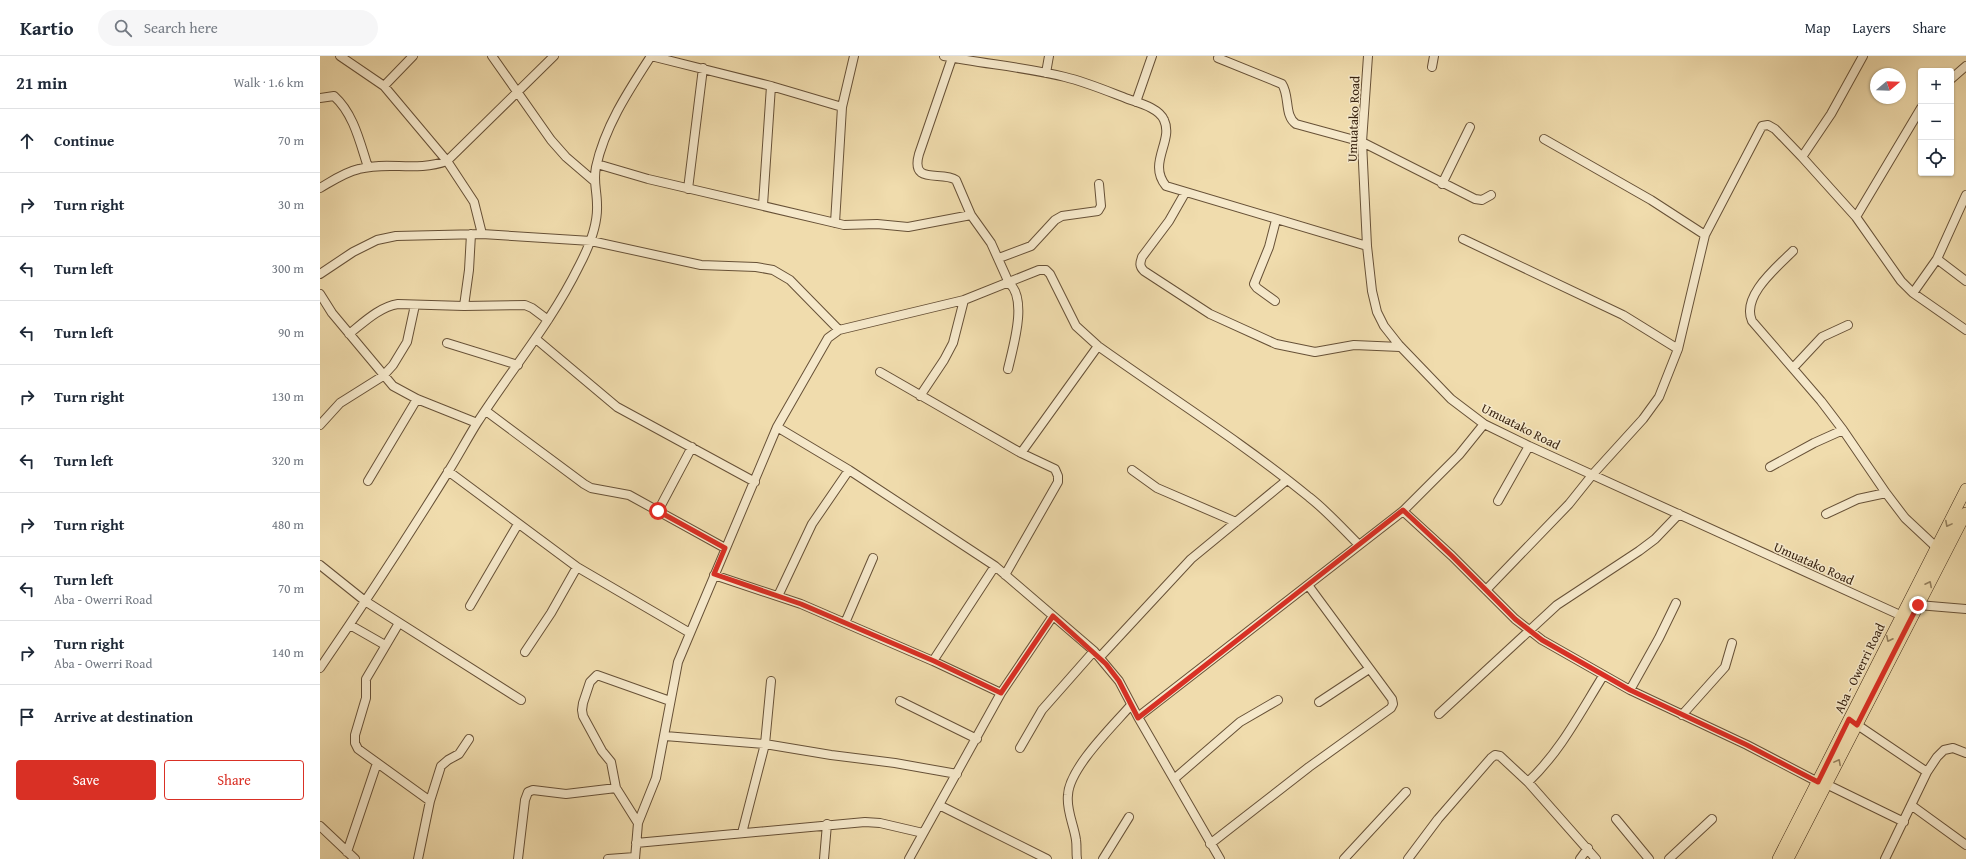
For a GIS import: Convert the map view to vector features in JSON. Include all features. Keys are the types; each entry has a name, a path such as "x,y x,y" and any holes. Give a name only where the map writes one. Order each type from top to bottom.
{"main road":[{"name":"Aba - Owerri Road","path":"1853,722 1900,615 1966,489"},
{"name":"Aba - Owerri Road","path":"1788,859 1822,783 1853,722 1918,605 1966,513"},
{"name":"Aba - Owerri Road","path":"1778,859 1822,783"}],"street":[{"path":"340,56 384,86 447,161 474,202 482,234"},
{"path":"384,86 413,56"},
{"path":"492,56 551,140 566,156 594,181"},
{"path":"320,188 350,172 368,167 425,167 447,161 554,56"},
{"path":"320,668 350,625 448,472 477,422 536,339 579,266 590,241 597,216 597,195 594,181 597,164 611,124 625,97 651,56 771,86 842,107"},
{"path":"835,223 842,107 854,56"},
{"path":"1046,73 1049,56"},
{"path":"1136,102 1152,56"},
{"name":"Umuatako Road","path":"1368,56 1362,142 1367,246 1372,291 1377,312 1384,326 1400,347 1451,399 1484,424 1529,446 1900,615"},
{"path":"1432,67 1434,56"},
{"path":"1802,157 1831,114 1863,56"},
{"path":"1008,369 1019,308 1015,288 1009,283 999,258 971,215 956,180 949,176 928,176 922,173 918,168 919,154 948,57 975,59 1084,82 1136,102 1158,112 1164,119 1166,130 1158,170 1160,178 1166,186 1185,193 1367,246"},
{"path":"1218,58 1282,84 1287,93 1290,117 1296,124 1362,142 1442,184 1475,199 1482,200 1491,194"},
{"path":"1954,76 1966,66"},
{"path":"688,189 703,68"},
{"path":"763,205 771,86"},
{"path":"320,98 334,96 338,100 356,131 368,167"},
{"path":"1856,217 1918,113"},
{"path":"1486,590 1549,526 1593,474 1643,419 1659,397 1678,349 1705,235 1762,126 1768,125 1774,128 1802,157 1856,217 1901,281 1913,293 1966,330"},
{"path":"1442,184 1470,127"},
{"path":"1544,139 1651,200 1705,235"},
{"path":"597,164 688,189 763,205 835,223 908,227 971,215"},
{"path":"999,258 1030,246 1050,224 1062,216 1098,211 1101,206 1099,184"},
{"path":"1185,193 1169,221 1142,257 1140,262 1141,268 1144,271 1210,314 1276,344 1315,352 1354,345 1400,347"},
{"path":"1913,293 1928,274 1937,259 1966,195"},
{"path":"1275,301 1257,288 1254,284 1269,247 1276,220"},
{"path":"464,306 470,270 471,234"},
{"path":"320,274 353,252 377,240 396,236 482,234 590,241 701,265 756,267 773,270 790,280 839,330"},
{"path":"1463,239 1624,314 1678,349"},
{"path":"1793,251 1760,286 1750,309 1752,322 1793,368 1843,430 1886,493 1916,530 1936,548"},
{"path":"1937,259 1966,281"},
{"path":"608,859 635,858 638,823 656,778 678,662 777,427 828,338 839,330 964,300 1039,270 1046,270 1050,274 1076,326 1098,346 1217,428 1287,480 1324,510 1359,545"},
{"path":"320,294 332,313 383,376 403,393 477,422"},
{"path":"920,396 944,360 953,343 964,300"},
{"path":"349,334 378,312 390,305 525,305 532,308 548,320"},
{"path":"320,425 346,398 383,376 396,360 407,342 414,305"},
{"path":"1793,368 1822,337 1848,325"},
{"path":"536,339 617,408 755,482"},
{"path":"447,343 518,365"},
{"path":"1021,453 1098,346"},
{"path":"880,372 1021,453 1055,469 1058,476 1058,482 1005,575"},
{"path":"368,481 417,399"},
{"path":"486,411 584,484 591,488 629,495 725,548"},
{"path":"1138,718 1403,510 1458,455 1484,424"},
{"path":"777,427 849,470 995,566 1097,654 1119,681 1138,718 1220,859"},
{"path":"1770,467 1814,443 1843,430"},
{"path":"1498,501 1529,446"},
{"path":"658,511 692,447"},
{"path":"778,596 812,524 849,470"},
{"path":"1132,470 1157,488 1236,522"},
{"path":"448,472 577,566 690,633"},
{"path":"1020,748 1042,710 1191,559 1287,480"},
{"path":"1826,514 1858,499 1886,493"},
{"path":"1403,510 1529,631 1630,690 1747,745 1904,822"},
{"path":"1439,714 1557,605 1639,551 1655,539 1679,514"},
{"path":"470,606 518,524"},
{"path":"845,623 873,558"},
{"path":"320,565 365,601 522,700"},
{"path":"525,652 551,613 577,566"},
{"path":"934,661 995,566"},
{"path":"714,574 778,596 845,623 934,661 1001,693"},
{"path":"1210,844 1391,708 1393,704 1392,699 1308,585"},
{"path":"1630,690 1659,638 1676,603"},
{"path":"1918,605 1966,609"},
{"path":"909,859 1001,693 1053,616"},
{"path":"399,623 366,679 366,698 355,735 355,743 358,749 430,801"},
{"path":"350,625 385,645"},
{"path":"1682,715 1725,667 1732,643"},
{"path":"1319,702 1369,669"},
{"path":"638,823 616,788 610,762 587,725 582,710 590,682 597,675 670,701"},
{"path":"1528,782 1544,767 1555,752 1604,676"},
{"path":"742,833 765,744 771,681"},
{"path":"1174,779 1240,722 1278,700"},
{"path":"900,701 976,739"},
{"path":"1077,859 1076,840 1068,804 1068,794 1071,782 1086,757 1131,705"},
{"path":"1853,722 1927,772"},
{"path":"665,736 765,744 831,755 895,763 957,774"},
{"path":"418,859 430,801 441,766 459,754 469,739"},
{"path":"1885,859 1927,772 1937,757 1944,750 1953,748 1966,753"},
{"path":"1408,859 1438,819 1491,758 1500,756 1528,782 1588,848 1596,859"},
{"path":"347,852 377,763"},
{"path":"518,859 525,800 528,792 540,790 566,794 616,788"},
{"path":"1344,859 1406,792"},
{"path":"939,805 1047,859"},
{"path":"1911,805 1966,845"},
{"path":"1102,859 1129,818"},
{"path":"1616,819 1649,859"},
{"path":"1670,859 1712,819"},
{"path":"636,842 828,824 880,823 924,833"},
{"path":"824,859 828,824"},
{"path":"320,826 355,859"},
{"path":"1580,859 1588,848"}],"route":[{"path":"658,511 725,548 714,574 801,604 934,661 1001,693 1053,616 1094,651 1106,664 1119,681 1138,718 1403,510 1452,556 1515,619 1542,640 1630,690 1747,745 1818,782 1849,719 1857,725 1918,605"}]}
